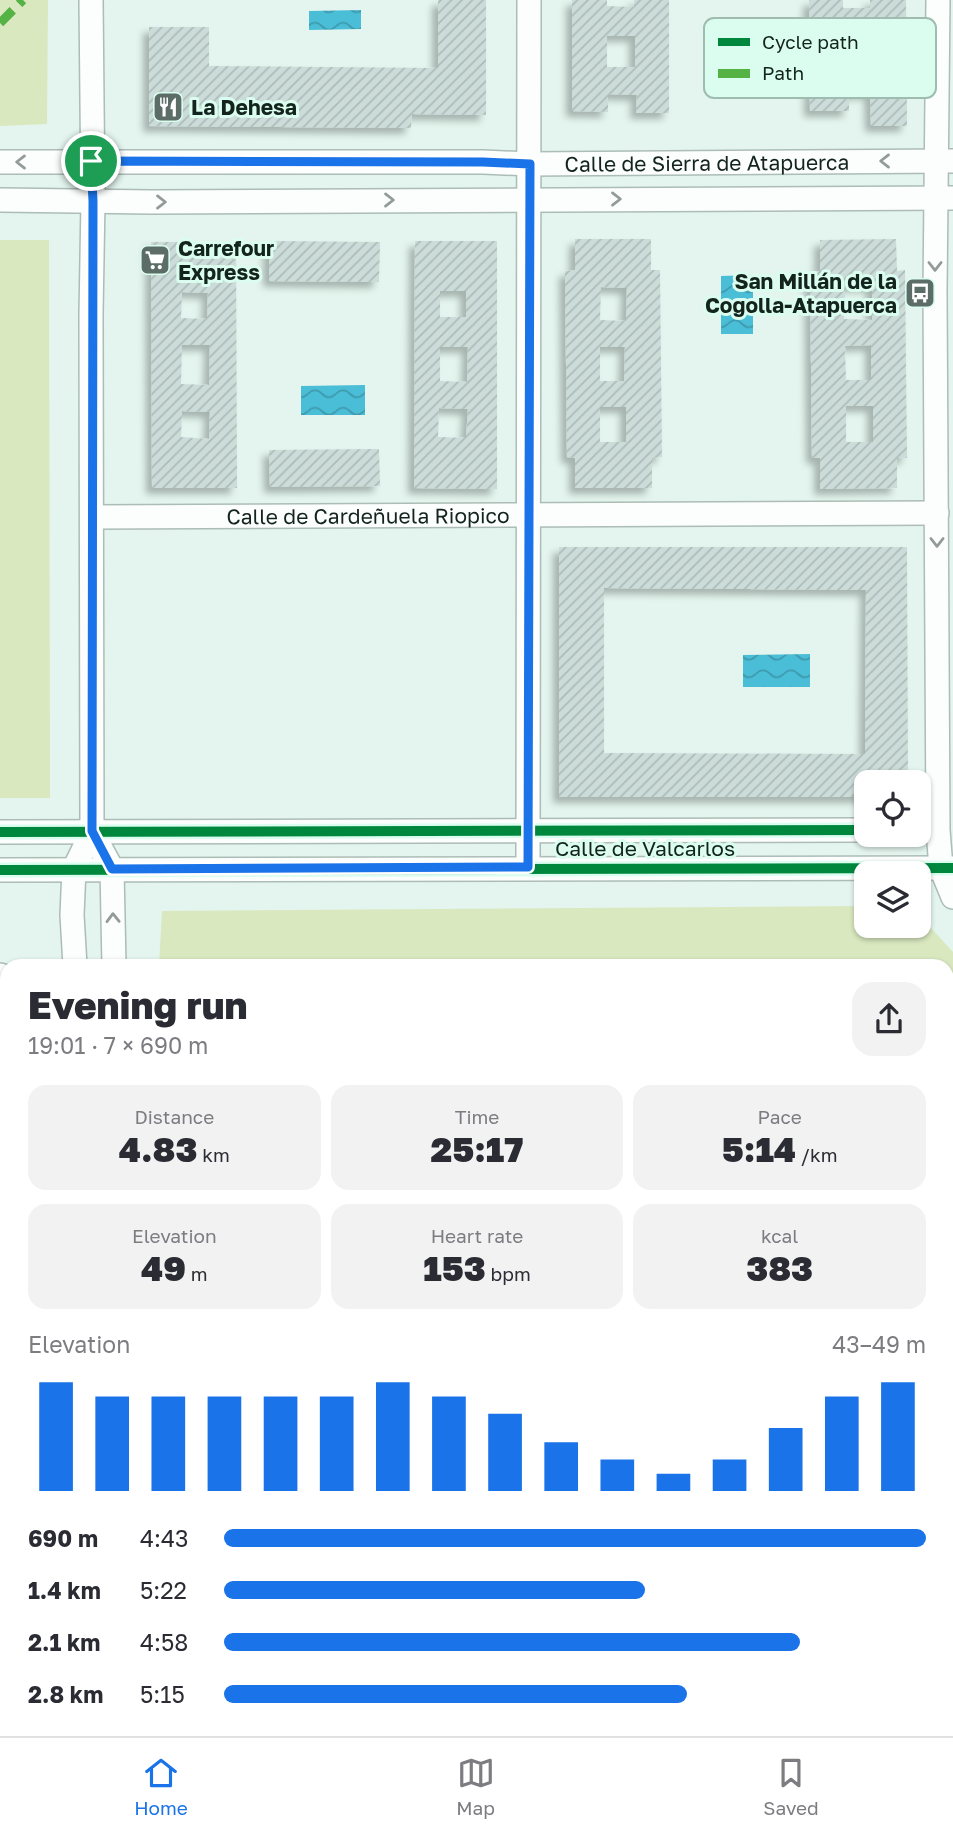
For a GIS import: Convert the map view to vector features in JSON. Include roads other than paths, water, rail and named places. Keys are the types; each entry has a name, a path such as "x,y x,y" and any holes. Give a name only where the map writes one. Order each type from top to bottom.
{"street":[{"path":"75,959 72,915 74,869 92,831 91,0"},
{"path":"528,867 529,0"},
{"path":"938,0 945,198 937,513 936,830 953,897"},
{"name":"Calle de Sierra de Atapuerca","path":"0,162 530,164 945,161"},
{"name":"Calle de Sierra de Atapuerca","path":"0,200 945,198"},
{"name":"Calle de Cardeñuela Riopico","path":"93,517 937,513"},
{"name":"Calle de Valcarlos","path":"0,832 854,830"},
{"path":"92,831 112,869 114,959"},
{"name":"Calle de Valcarlos","path":"0,870 947,868"}],"water":[{"path":"361,10 361,29 309,30 309,11"},
{"path":"753,275 753,334 721,334 721,276"},
{"path":"365,385 365,415 301,415 301,386"},
{"path":"810,654 810,687 743,687 743,655"}],"place":[{"name":"La Dehesa","path":"168,107"},
{"name":"Carrefour Express","path":"155,260"},
{"name":"San Millán de la Cogolla-Atapuerca","path":"920,293"}]}
